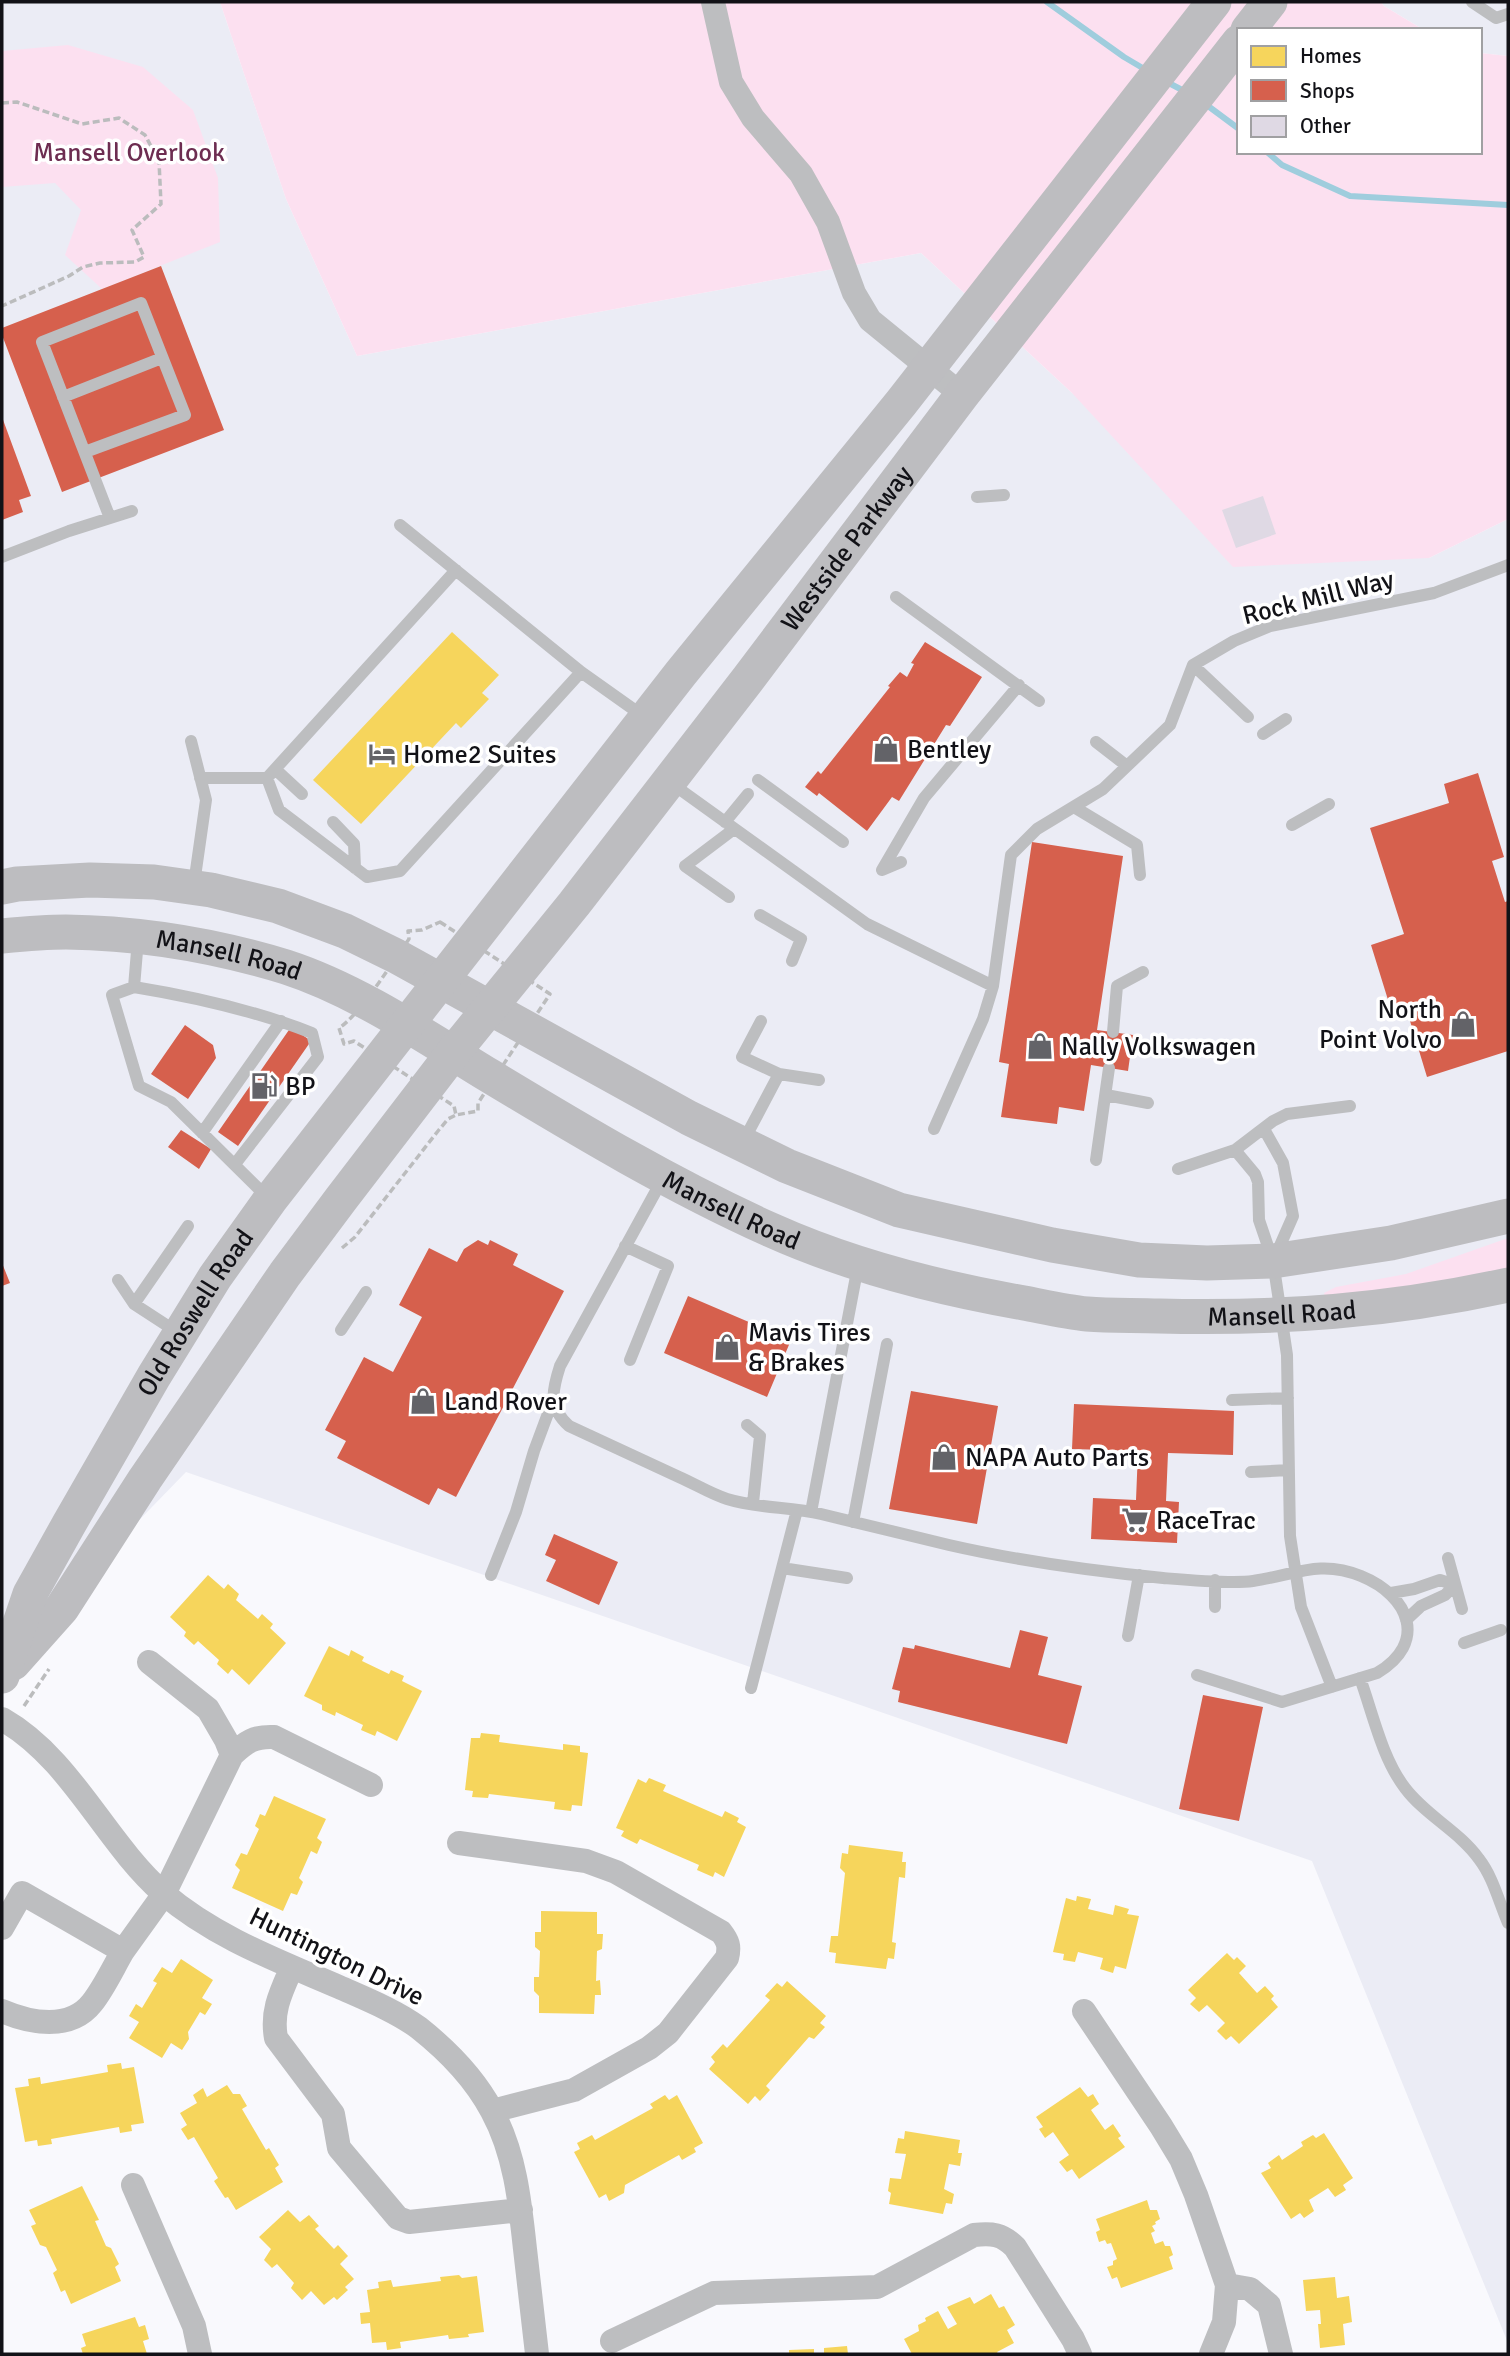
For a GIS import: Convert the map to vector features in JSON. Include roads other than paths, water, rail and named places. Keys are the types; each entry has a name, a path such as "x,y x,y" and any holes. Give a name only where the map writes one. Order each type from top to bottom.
{"main road":[{"path":"1250,28 1270,2"},
{"name":"Westside Parkway","path":"441,982 647,718 928,368 1209,8"},
{"name":"Westside Parkway","path":"453,1053 669,782 962,395 1237,45"},
{"name":"Mansell Road","path":"2,887 90,880 154,882 278,906 334,927 396,956 689,1118 787,1166 899,1210 1052,1245 1139,1260 1207,1263 1273,1261 1391,1243 1508,1216"},
{"name":"Mansell Road","path":"2,936 62,932 138,935 217,948 289,968 353,996 609,1147 772,1231 929,1284 1085,1314 1235,1318 1378,1308 1508,1285"},
{"name":"Old Roswell Road","path":"2,1677 30,1594 179,1334 215,1277 270,1200 441,982"},
{"name":"Old Roswell Road","path":"2,1677 62,1608 145,1479 285,1274 453,1053"}],"street":[{"path":"713,2 731,82 753,118 801,174 828,222 854,293 870,320 962,395"},
{"path":"2,1636 25,1610"},
{"path":"149,1662 208,1709 232,1755"},
{"name":"Huntington Drive","path":"2,1719 28,1738 61,1771 131,1861 164,1894 222,1934 372,2001 418,2027 460,2064 492,2111 512,2159 521,2210 537,2354"},
{"path":"2,2011 36,2023 62,2021 92,2004 123,1951 164,1894 232,1755 249,1740 261,1736 274,1737 371,1785"},
{"path":"459,1843 586,1861 616,1872 721,1932 728,1941 729,1949 727,1958 668,2032 649,2048 574,2090 492,2111"},
{"path":"2,1928 22,1893 123,1951"},
{"path":"292,1967 275,2007 273,2023 276,2038 333,2114 339,2148 398,2218 409,2222 521,2210"},
{"path":"1084,2011 1161,2126 1181,2159 1196,2194 1227,2285 1224,2322 1211,2354"},
{"path":"133,2185 194,2326 200,2354"},
{"path":"612,2341 714,2293 877,2287 974,2235 992,2233 1006,2238 1015,2247 1080,2354"},
{"path":"1227,2285 1250,2289 1269,2305 1281,2354"}],"lane":[{"path":"1472,2 1496,18 1508,14"},
{"path":"85,452 185,415 141,303 42,342 110,518"},
{"path":"64,397 162,358"},
{"path":"977,497 1004,495"},
{"path":"2,557 132,510"},
{"path":"400,525 581,672 647,718"},
{"name":"Rock Mill Way","path":"1193,665 1234,641 1270,626 1434,593 1508,565"},
{"path":"271,774 456,570"},
{"path":"896,597 1039,701"},
{"path":"934,1129 983,1019 993,986 1011,855 1037,829 1103,789 1170,725 1193,665 1248,717"},
{"path":"271,774 279,810 355,868 367,877 400,871 581,672"},
{"path":"901,862 882,870 924,798 1019,685"},
{"path":"1263,734 1286,719"},
{"path":"191,741 206,800 193,888"},
{"path":"1096,742 1127,766"},
{"path":"201,778 271,774 302,794"},
{"path":"758,780 843,842"},
{"path":"669,782 867,924 993,986"},
{"path":"729,897 685,866 729,825 748,794"},
{"path":"1292,825 1329,804"},
{"path":"1074,807 1137,845 1140,875"},
{"path":"333,822 354,844 355,868"},
{"path":"760,915 802,939 792,961"},
{"path":"134,987 138,935"},
{"path":"1113,1032 1117,986 1143,972"},
{"path":"235,1164 318,1057 312,1033 202,998 134,987 112,995 139,1086 171,1102 270,1200"},
{"path":"202,1133 281,1021"},
{"path":"761,1021 742,1057 779,1074 819,1080"},
{"path":"1096,1160 1109,1068"},
{"path":"742,1145 779,1074"},
{"path":"1106,1095 1148,1103"},
{"path":"1178,1170 1234,1150 1279,1117 1294,1112 1350,1106"},
{"path":"1264,1129 1283,1163 1293,1216 1273,1261"},
{"path":"1234,1150 1255,1174 1258,1182 1259,1220 1273,1261 1287,1355 1290,1536 1295,1573 1301,1607 1332,1687"},
{"path":"491,1575 516,1512 565,1356 664,1176"},
{"path":"134,1304 188,1226"},
{"path":"625,1246 668,1266 630,1360"},
{"path":"751,1688 782,1568 804,1511 859,1262"},
{"path":"118,1280 134,1304 179,1334"},
{"path":"341,1330 366,1292"},
{"path":"853,1522 887,1344"},
{"path":"1232,1400 1288,1398"},
{"path":"553,1399 555,1410 569,1426 727,1499 804,1511 952,1546 1048,1563 1164,1578 1250,1581 1313,1567 1341,1570 1375,1582 1391,1593 1401,1605 1406,1620 1406,1642 1400,1656 1391,1665 1377,1673 1282,1702 1197,1675"},
{"path":"747,1425 760,1436 753,1503"},
{"path":"1251,1472 1289,1470"},
{"path":"1448,1558 1462,1609"},
{"path":"782,1568 847,1578"},
{"path":"1128,1636 1139,1574"},
{"path":"1215,1580 1215,1607"},
{"path":"1391,1593 1440,1580 1455,1586"},
{"path":"1406,1620 1421,1606 1446,1595 1455,1586"},
{"path":"1464,1643 1501,1630"},
{"path":"1360,1678 1386,1753 1404,1787 1429,1815 1458,1837 1479,1858 1508,1923"}],"waterway":[{"path":"1047,2 1146,70"},
{"path":"1165,81 1186,92"},
{"path":"1204,103 1237,128"},
{"path":"1269,154 1282,165 1350,196 1508,205"}],"place":[{"name":"Bentley","path":"886,749"},
{"name":"Home2 Suites","path":"382,754"},
{"name":"North Point Volvo","path":"1463,1024"},
{"name":"Nally Volkswagen","path":"1040,1046"},
{"name":"BP","path":"264,1086"},
{"name":"Mavis Tires & Brakes","path":"727,1347"},
{"name":"Land Rover","path":"423,1401"},
{"name":"NAPA Auto Parts","path":"944,1457"},
{"name":"RaceTrac","path":"1135,1520"}],"park label":[{"name":"Mansell Overlook","path":"129,152"}]}
